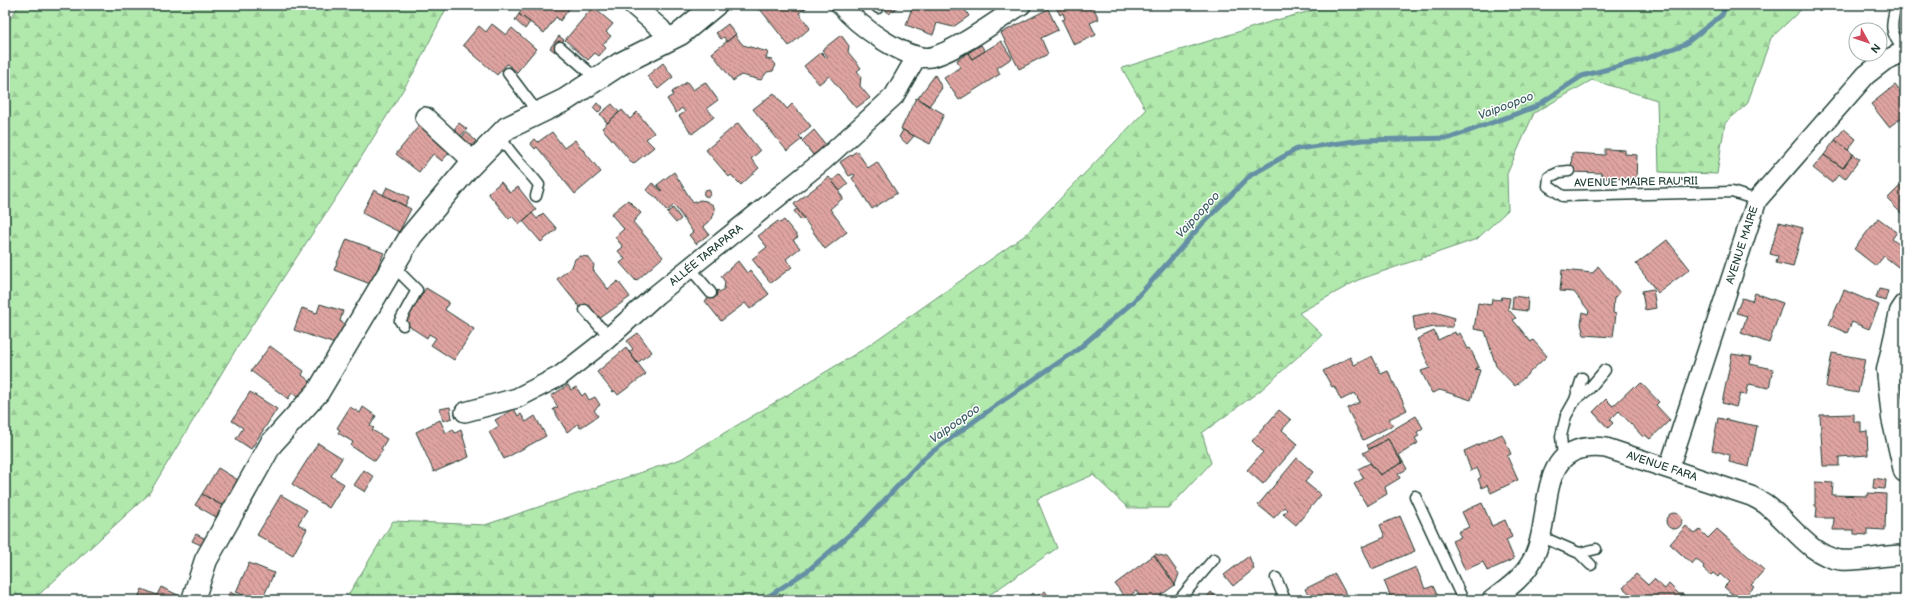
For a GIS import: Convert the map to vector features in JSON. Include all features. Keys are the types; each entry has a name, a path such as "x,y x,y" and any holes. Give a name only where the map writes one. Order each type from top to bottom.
{"main road":[{"path":"197,597 206,560 272,444 318,392 411,236 474,162 507,128 565,100 620,64 680,34 716,5"},
{"path":"1905,306 1901,312 1888,370 1893,418 1905,471"}],"street":[{"path":"633,5 660,28 669,40"},
{"path":"841,5 886,43 918,56 930,57 945,52 1022,5"},
{"name":"AVENUE MAIRE","path":"1669,468 1757,200 1866,75 1884,61 1904,51"},
{"name":"ALLÉE TARAPARA","path":"465,412 517,398 560,376 690,268 824,160 894,96 918,56"},
{"path":"425,117 474,162"},
{"name":"AVENUE FARA","path":"1563,457 1585,448 1606,448 1751,496 1768,506 1806,543 1818,552 1829,557 1841,560 1905,555"},
{"path":"1492,600 1509,587 1524,572 1533,559 1540,536 1551,481 1557,465 1563,457"}],"lane":[{"path":"1896,5 1892,21 1893,36 1904,51"},
{"path":"560,47 597,79"},
{"path":"508,73 538,114"},
{"path":"500,136 510,154 539,185 536,196"},
{"name":"AVENUE MAIRE RAU'RII","path":"1569,171 1560,172 1549,177 1548,186 1563,196 1732,192 1757,200"},
{"path":"393,266 417,290 400,321 402,325"},
{"path":"690,268 711,293"},
{"path":"585,310 600,327 611,335"},
{"path":"1575,400 1589,389 1605,370"},
{"path":"1563,457 1561,436 1566,416 1575,400 1582,378"},
{"path":"1415,496 1463,600"},
{"path":"1540,536 1579,553 1591,565"},
{"path":"1579,553 1596,549"},
{"path":"1179,600 1214,559"},
{"path":"1276,578 1285,600"}],"green space":[{"path":"19,5 448,5 414,72 341,190 235,351 148,495 33,600 5,600 5,27"},
{"path":"1333,5 1806,5 1771,38 1747,104 1725,123 1717,174 1659,172 1657,100 1592,80 1534,113 1507,174 1508,210 1477,239 1358,280 1299,313 1322,335 1261,390 1202,433 1211,463 1169,508 1128,508 1093,475 1037,499 1057,548 982,600 345,600 393,521 485,525 681,459 862,350 1024,236 1146,110 1122,68 1273,21"}],"building":[{"path":"525,5 572,5 560,21 556,17 544,33 519,14"},
{"path":"754,5 810,5 799,13 810,28 789,46 760,9 758,10"},
{"path":"882,5 900,5 889,14"},
{"path":"913,5 962,5 969,16 953,27 937,23 933,35 906,25"},
{"path":"1055,5 1082,5 1080,8 1086,5 1092,5 1099,19 1090,23 1096,35 1074,45 1062,20 1065,19 1063,13 1060,15"},
{"path":"593,7 613,24 606,32 611,36 603,45 606,48 599,56 595,53 588,60 565,40"},
{"path":"1048,9 1058,30 1041,38 1048,54 1019,69 1001,33"},
{"path":"519,14 530,22 525,29 515,20"},
{"path":"492,24 506,35 512,28 536,49 517,72 507,64 497,75 463,45 479,26 486,32"},
{"path":"728,24 736,34 727,42 724,37 721,39 716,33"},
{"path":"735,35 743,45 768,52 766,59 772,60 776,65 773,71 767,72 761,80 741,75 733,81 712,53"},
{"path":"841,35 849,46 848,52 861,68 857,71 861,76 860,86 870,98 856,108 829,76 819,84 804,66 821,52 827,58 828,57 822,50"},
{"path":"559,36 564,40 555,52 550,48"},
{"path":"1001,41 1012,58 997,68 1000,74 959,100 944,78 960,67 957,60 968,53 972,59"},
{"path":"981,45 985,51 972,59 968,53"},
{"path":"663,63 673,77 658,89 647,76"},
{"path":"935,75 942,88 929,106 918,98"},
{"path":"687,82 693,90 705,82 718,100 707,108 714,117 692,134 679,116 685,112 682,108 676,113 667,99 673,95 672,92"},
{"path":"1895,85 1905,97 1905,115 1889,127 1871,104"},
{"path":"774,93 787,109 792,104 811,126 799,136 802,139 787,151 753,109"},
{"path":"916,98 944,114 930,144 901,129"},
{"path":"597,103 603,107 598,113 593,108"},
{"path":"612,104 619,112 607,123 600,114"},
{"path":"622,110 630,119 637,112 654,133 646,139 654,147 633,164 602,128"},
{"path":"423,121 454,147 442,161 433,154 419,172 396,154"},
{"path":"459,123 467,129 459,138 452,132"},
{"path":"738,123 760,151 751,159 759,168 741,185 731,175 729,177 706,150"},
{"path":"1844,129 1856,139 1848,150 1835,140"},
{"path":"814,130 826,145 813,155 802,141"},
{"path":"903,130 914,136 907,144 899,137"},
{"path":"466,132 476,141 471,147 461,139"},
{"path":"552,132 564,148 575,140 601,172 575,194 537,147 535,149 530,143 535,139 538,142"},
{"path":"1835,140 1853,154 1843,168 1824,155"},
{"path":"1605,149 1625,150 1625,154 1637,155 1636,179 1602,178 1602,173 1571,172 1572,153 1605,155"},
{"path":"857,151 868,168 877,162 897,193 872,209 852,178 855,176 854,174 849,176 840,162"},
{"path":"1853,154 1860,159 1845,179 1839,174 1832,183 1813,168 1824,155 1843,168"},
{"path":"674,172 693,203 700,200 706,201 713,205 715,210 712,219 703,226 709,234 696,244 689,235 693,232 674,205 667,211 657,198 646,190 652,183 662,191 657,185"},
{"path":"840,174 848,184 840,191 832,181"},
{"path":"829,177 840,191 839,192 843,198 830,209 847,232 825,249 794,204"},
{"path":"1905,181 1905,217 1887,199"},
{"path":"501,182 510,193 518,187 536,210 519,224 512,216 509,219 488,193"},
{"path":"387,187 409,197 405,206 383,195"},
{"path":"707,189 710,190 710,196 707,197 704,196 703,193 704,190"},
{"path":"374,190 411,209 399,232 362,213"},
{"path":"628,200 641,213 633,222 663,257 636,281 620,263 625,259 618,251 623,247 615,237 624,229 611,214"},
{"path":"673,208 681,219 676,223 667,213"},
{"path":"797,209 804,218 801,220 794,211"},
{"path":"532,213 537,219 543,213 557,229 541,242 523,221"},
{"path":"1878,218 1897,232 1892,239 1905,249 1905,259 1898,267 1884,256 1876,266 1854,249"},
{"path":"784,220 798,237 793,240 800,248 786,259 792,267 771,283 752,259 767,247 758,236 778,221 780,223"},
{"path":"1779,222 1803,228 1793,267 1776,263 1778,256 1770,254"},
{"path":"347,239 384,253 378,267 385,270 378,287 334,270"},
{"path":"1667,240 1690,269 1658,293 1636,264"},
{"path":"580,256 588,257 594,265 593,270 608,289 618,281 630,297 599,319 588,305 582,310 557,279 572,267 575,259"},
{"path":"738,261 747,273 750,270 769,294 750,309 745,303 721,321 705,301 718,290 720,292 724,289 725,282 721,276"},
{"path":"1598,266 1620,293 1614,298 1613,313 1616,314 1613,337 1584,335 1581,324 1583,312 1588,314 1589,311 1574,292 1560,291 1562,270 1593,273"},
{"path":"426,288 449,302 445,310 474,329 454,360 431,345 436,338 429,334 427,338 404,323"},
{"path":"1653,289 1656,308 1645,310 1642,291"},
{"path":"1879,289 1888,291 1885,301 1876,298"},
{"path":"1844,290 1879,305 1869,329 1852,322 1847,333 1829,325"},
{"path":"1755,293 1783,303 1769,343 1741,333 1747,316 1736,313 1742,298 1752,301"},
{"path":"1513,296 1528,298 1527,311 1512,309"},
{"path":"1502,297 1510,298 1508,309 1516,318 1513,320 1531,342 1533,340 1547,356 1515,386 1496,366 1485,331 1474,329 1478,303 1491,305 1492,299 1501,300"},
{"path":"320,304 343,311 340,321 345,324 338,345 294,330 302,308 317,313"},
{"path":"1435,312 1455,318 1452,327 1434,327 1415,331 1413,316"},
{"path":"1434,331 1438,340 1455,332 1456,335 1460,333 1468,349 1470,348 1479,367 1475,369 1480,370 1471,400 1440,390 1432,393 1421,371 1430,368 1417,339"},
{"path":"638,333 652,352 637,363 629,352 633,349 627,341"},
{"path":"270,346 304,371 302,375 312,383 300,399 292,393 288,399 251,371"},
{"path":"626,348 646,374 618,395 615,391 613,392 597,372"},
{"path":"1832,353 1865,359 1858,393 1826,387"},
{"path":"1732,354 1751,357 1750,364 1773,369 1769,388 1749,384 1746,395 1740,394 1736,407 1722,403"},
{"path":"1372,356 1381,374 1388,371 1407,410 1389,419 1393,425 1363,440 1347,408 1360,402 1355,393 1341,400 1334,386 1332,387 1323,371 1350,357 1354,365"},
{"path":"1641,383 1659,402 1656,405 1670,420 1650,439 1645,435 1643,437 1619,411 1610,420 1613,423 1608,428 1593,412 1606,399 1613,406 1634,386 1636,388"},
{"path":"568,385 571,390 576,387 582,396 585,393 589,400 595,397 600,405 594,410 598,416 580,428 578,424 567,432 553,409 558,407 551,396"},
{"path":"250,392 277,409 251,449 236,439 243,428 232,421"},
{"path":"350,407 360,413 363,407 376,416 370,426 374,428 372,430 387,439 381,449 383,450 375,461 351,446 353,442 338,433 340,430 337,428"},
{"path":"450,407 452,418 443,421 440,409"},
{"path":"514,409 518,416 521,414 526,422 535,416 546,436 504,459 489,432 499,426 495,420"},
{"path":"1279,410 1291,420 1282,430 1298,444 1263,484 1247,470 1263,452 1252,441"},
{"path":"1854,414 1854,422 1861,422 1861,432 1867,431 1868,455 1839,457 1839,466 1823,466 1820,415"},
{"path":"1416,416 1423,428 1417,432 1419,436 1415,438 1418,443 1399,455 1407,469 1398,474 1400,478 1385,487 1387,494 1367,506 1354,484 1364,478 1358,469 1370,463 1380,475 1402,463 1388,439 1369,449 1367,445"},
{"path":"1718,418 1757,426 1749,467 1729,462 1730,455 1712,450"},
{"path":"440,420 446,433 453,429 455,433 461,430 469,457 434,472 416,432"},
{"path":"1502,434 1511,454 1507,456 1518,480 1491,493 1487,485 1482,488 1478,479 1481,477 1477,468 1471,471 1464,451"},
{"path":"1388,439 1402,463 1380,475 1363,453"},
{"path":"318,443 342,458 331,476 344,484 329,508 292,484"},
{"path":"1297,458 1313,472 1305,482 1321,495 1296,525 1283,514 1287,510 1284,507 1274,518 1258,505"},
{"path":"218,468 238,480 223,506 202,494"},
{"path":"364,470 374,477 365,492 354,485"},
{"path":"1874,478 1886,480 1885,489 1873,488"},
{"path":"1815,482 1833,483 1832,495 1868,496 1868,493 1886,494 1885,530 1867,529 1867,535 1854,534 1854,530 1833,530 1834,518 1816,518 1817,507 1815,506"},
{"path":"202,494 223,506 216,517 195,505"},
{"path":"281,495 307,510 298,524 307,529 293,555 257,535"},
{"path":"1482,503 1492,526 1505,520 1512,537 1506,540 1514,559 1487,571 1483,562 1465,570 1452,541 1461,537 1458,532 1469,527 1462,512"},
{"path":"1674,513 1681,518 1682,521 1677,528 1674,529 1667,524 1666,521 1671,514"},
{"path":"1400,516 1415,551 1372,569 1362,547 1385,537 1380,525"},
{"path":"1686,526 1695,534 1700,530 1708,538 1717,529 1764,570 1751,585 1754,587 1742,600 1739,600 1724,587 1729,582 1720,574 1718,577 1713,573 1711,575 1696,559 1692,564 1670,544"},
{"path":"196,534 206,539 203,546 192,541"},
{"path":"1154,555 1167,557 1179,574 1175,585"},
{"path":"1154,555 1175,585 1154,600 1142,600 1136,591 1126,599 1115,584"},
{"path":"1249,556 1254,569 1233,586 1224,575"},
{"path":"249,563 274,573 262,600 255,600 236,592"},
{"path":"1416,567 1425,589 1433,586 1438,597 1431,600 1392,600 1384,581"},
{"path":"1335,574 1346,594 1341,596 1343,600 1303,600 1309,597 1305,589"},
{"path":"1636,574 1648,585 1654,579 1665,589 1669,584 1679,594 1683,594 1686,600 1637,600 1623,588"},
{"path":"161,587 180,596 179,600 137,600 142,589 157,595"},
{"path":"1045,591 1051,600 1023,600 1033,593 1036,597"},
{"path":"230,592 241,598 240,600 225,600"},
{"path":"1211,592 1220,600 1204,600"}],"waterway":[{"name":"Vaipoopoo","path":"763,600 810,569 862,524 925,457 995,406 1077,350 1134,301 1202,224 1251,175 1297,149 1362,140 1450,138 1535,107 1582,76 1642,60 1685,44 1722,15 1726,5"}]}
